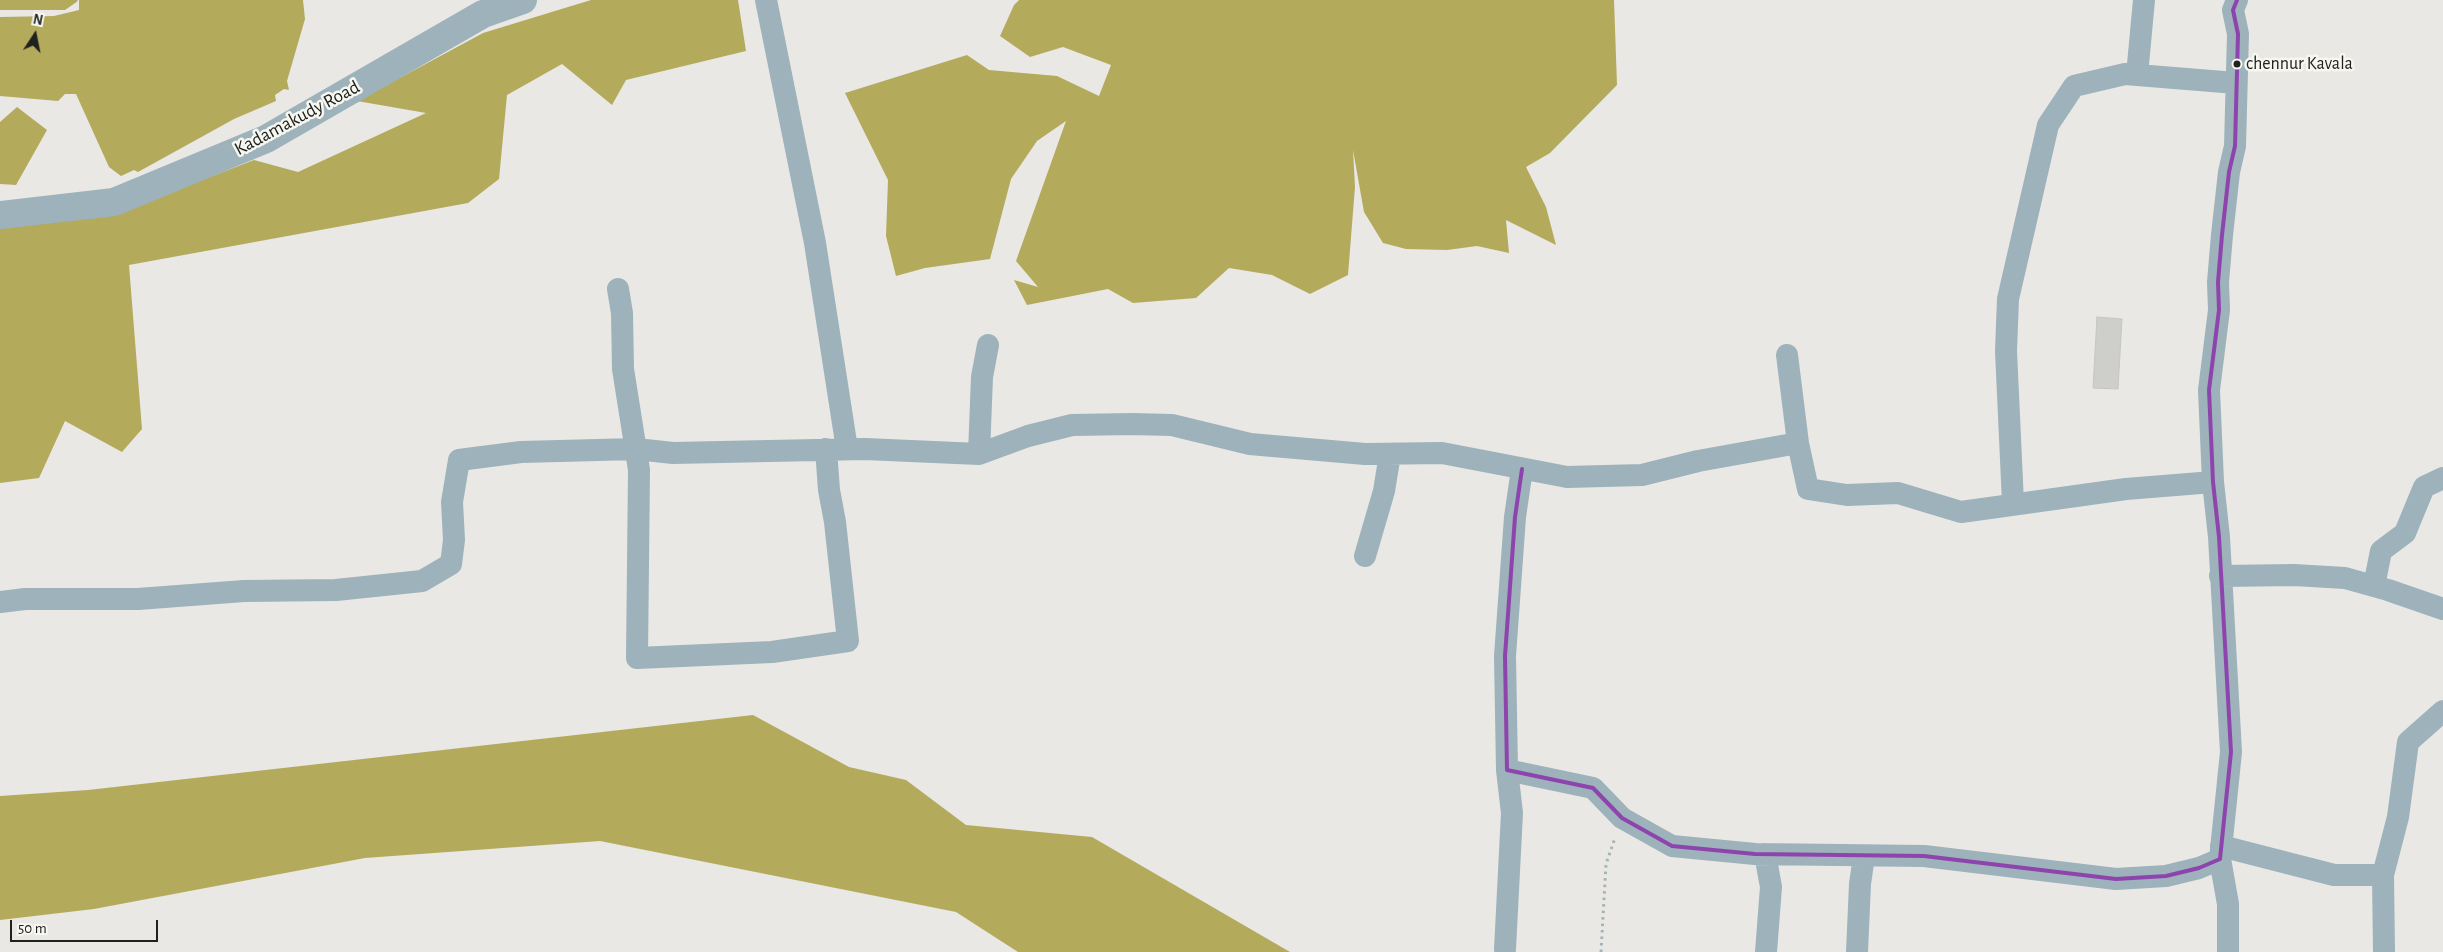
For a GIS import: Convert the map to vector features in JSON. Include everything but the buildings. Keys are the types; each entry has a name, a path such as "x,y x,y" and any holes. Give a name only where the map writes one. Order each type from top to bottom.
{"street":[{"name":"Kadamakudy Road","path":"0,215 114,202 266,139 483,14 523,0"},
{"path":"618,288 622,313 623,369 639,470 637,658 772,652 848,641 835,522 829,490 836,449 815,243 766,0"},
{"path":"2137,75 2144,0"},
{"path":"2228,952 2228,904 2220,852 2231,752 2219,537 2213,482 2209,390 2218,310 2222,235 2229,172 2235,146 2238,105 2236,83 2238,34 2233,10 2237,0"},
{"path":"2013,503 2006,351 2008,299 2048,126 2074,86 2125,74 2236,83"},
{"path":"979,454 982,377 988,345"},
{"path":"1787,355 1798,444 1808,489 1847,495 1898,493 1961,512 2013,503 2126,489 2213,482"},
{"path":"0,602 25,599 138,599 244,591 336,590 422,581 451,564 454,540 452,502 459,460 522,452 636,449 673,453 836,449 979,454 1028,436 1072,426 1132,424 1172,425 1250,444 1365,454 1442,453 1567,477 1642,475 1698,461 1798,444"},
{"path":"1365,556 1384,491 1390,454"},
{"path":"1505,949 1512,813 1507,770 1505,656 1515,516 1522,469"},
{"path":"2374,586 2381,551 2404,533 2424,487 2443,478"},
{"path":"2220,576 2344,578 2443,609"},
{"path":"2384,952 2383,875 2398,817 2408,742 2443,711"},
{"path":"1507,770 1593,788 1622,818 1672,846 1765,854 1924,856 2116,879 2166,876 2199,868 2220,852 2334,875 2383,875"},
{"path":"1765,854 1771,887 1766,952"},
{"path":"1857,952 1859,893 1864,856"}],"path":[{"path":"1602,952 1606,864 1622,818"}],"shaded area":[{"path":"0,0 78,1 65,10 0,10"},
{"path":"79,0 303,0 305,19 287,81 289,90 284,89 275,95 276,101 234,119 138,172 134,170 121,176 109,167 76,94 65,94 58,101 0,96 0,17 54,16 79,10"},
{"path":"591,0 738,0 746,51 626,80 612,105 562,64 507,95 499,179 468,203 129,265 142,429 122,452 65,421 39,478 0,483 0,218 119,212 254,160 298,172 426,113 357,101 483,33"},
{"path":"1019,0 1614,0 1617,85 1550,153 1526,167 1546,207 1556,245 1506,220 1509,253 1477,246 1447,250 1406,249 1383,243 1364,212 1353,150 1355,187 1348,275 1310,294 1272,275 1229,268 1196,298 1133,303 1108,289 1027,305 1014,280 1038,287 1016,261 1066,121 1037,141 1011,179 990,259 925,268 896,276 886,236 888,180 845,93 967,55 989,70 1057,76 1099,96 1111,65 1063,47 1030,57 1000,36 1014,5"},
{"path":"17,107 47,130 16,185 0,184 0,122"},
{"path":"753,715 849,767 906,780 966,825 1092,837 1290,952 1018,952 956,912 600,841 365,858 94,909 0,920 0,796 88,790"}],"transit line":[{"path":"1522,469 1515,517 1505,656 1507,770 1593,788 1622,818 1672,846 1755,854 1924,856 2116,879 2166,876 2199,868 2220,859 2231,752 2219,537 2213,482 2209,390 2219,310 2218,282 2222,235 2229,172 2235,146 2238,34 2233,10 2237,0"}],"place":[{"name":"chennur Kavala","path":"2237,64"}]}
